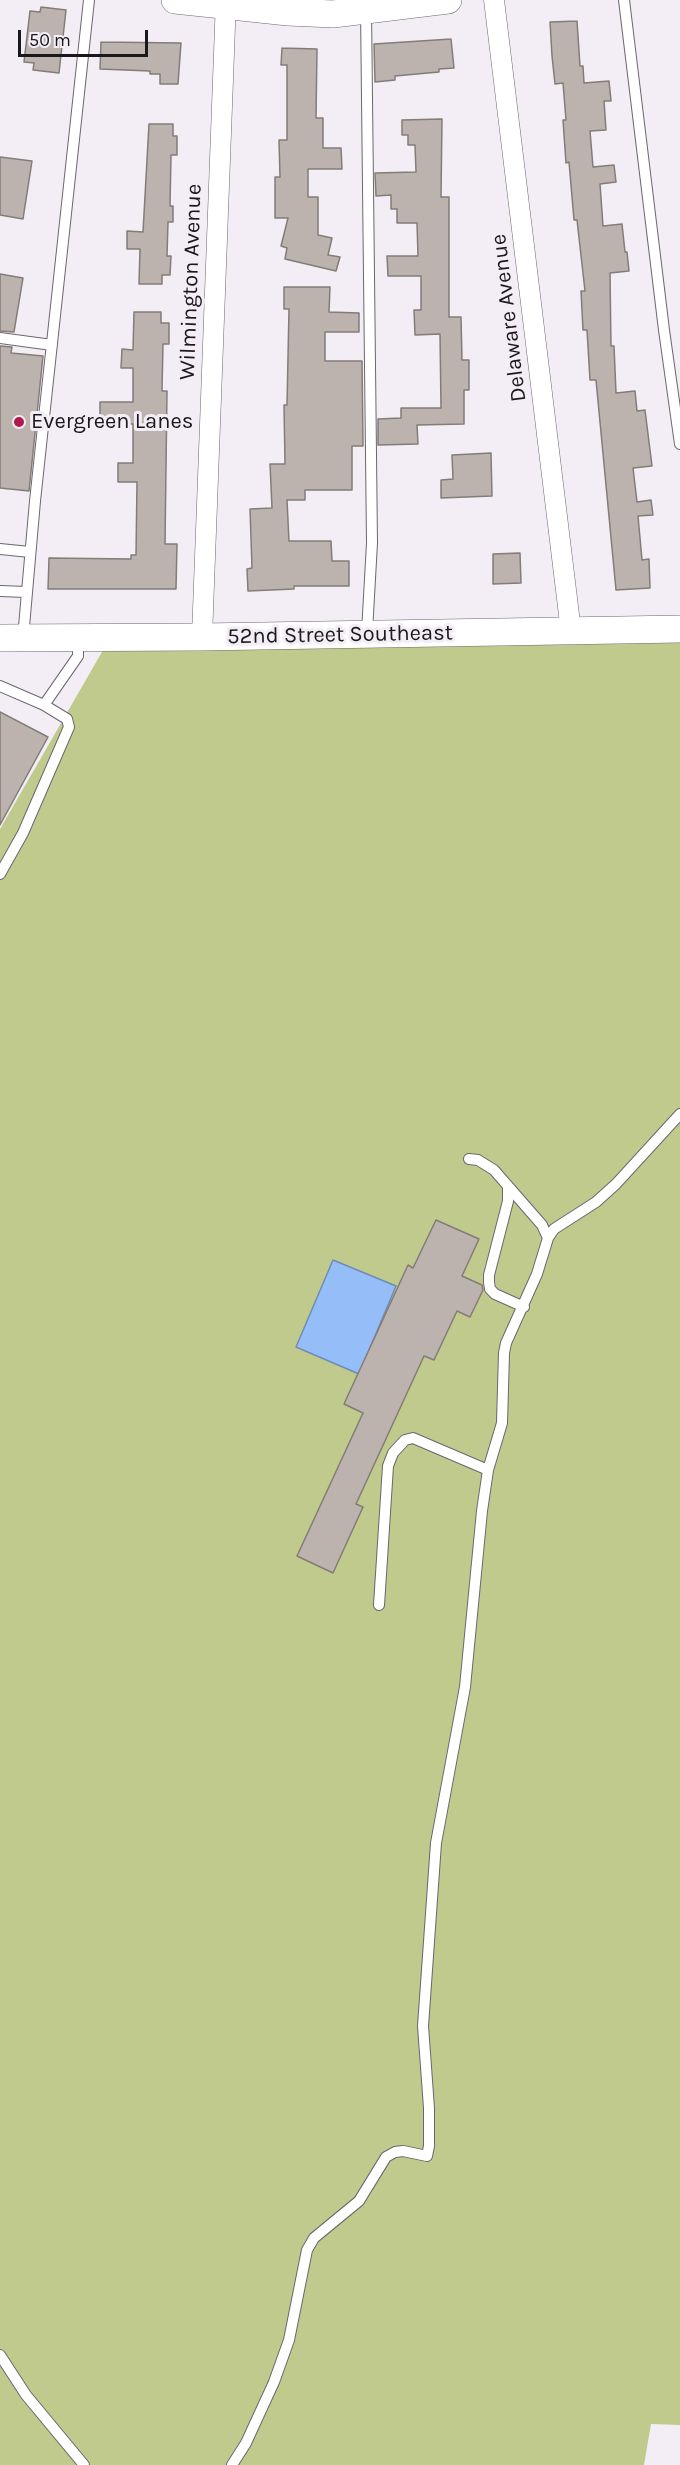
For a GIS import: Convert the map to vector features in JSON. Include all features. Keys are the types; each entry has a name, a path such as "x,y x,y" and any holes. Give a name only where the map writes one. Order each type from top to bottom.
{"street":[{"path":"175,0 333,14 365,5 448,0"},
{"name":"Delaware Avenue","path":"494,0 571,631"},
{"name":"Wilmington Avenue","path":"202,637 226,3"},
{"name":"52nd Street Southeast","path":"11,638 680,629"}],"lane":[{"path":"11,638 26,592 89,0"},
{"path":"624,0 680,444"},
{"path":"365,5 372,543 367,634"},
{"path":"0,338 52,345"},
{"path":"0,549 30,552"},
{"path":"0,591 26,592"},
{"path":"44,705 78,656 78,638"},
{"path":"0,686 44,705 68,719 69,727 23,833 0,874"},
{"path":"232,2465 246,2443 274,2382 294,2320 308,2250 315,2238 359,2201 386,2157 403,2151 426,2156 430,2134 424,2006 430,1953 436,1843 465,1687 488,1470 502,1424 506,1343 524,1307 546,1251 548,1238 554,1229 596,1202 616,1184 680,1114"},
{"path":"469,1159 478,1160 494,1170 542,1226 548,1238"},
{"path":"508,1188 508,1201 489,1282 490,1289 495,1294 524,1307"},
{"path":"379,1605 388,1466 393,1453 405,1440 413,1438 488,1470"},
{"path":"0,2355 26,2396 84,2465"}],"green space":[{"path":"680,629 680,2425 651,2424 644,2465 0,2465 0,829 110,638"}],"water":[{"path":"333,1260 396,1286 359,1374 296,1347"}],"building":[{"path":"41,7 66,10 59,73 33,70 34,63 24,62 30,11 40,12"},
{"path":"577,21 580,66 583,66 584,83 609,81 611,101 604,101 606,130 590,131 593,167 614,165 616,182 600,184 603,226 622,224 625,252 627,252 629,271 610,273 611,346 614,346 616,393 635,391 637,411 645,410 652,466 633,468 637,502 651,500 653,515 638,516 642,560 649,559 650,588 616,590 596,380 590,380 587,330 583,330 581,291 585,291 577,220 574,220 569,162 566,163 563,83 555,84 552,56 550,22"},
{"path":"451,39 454,68 439,69 439,72 395,76 395,80 375,82 374,44"},
{"path":"101,42 181,43 178,84 160,84 160,74 150,74 150,71 100,69"},
{"path":"282,48 317,49 316,118 323,118 323,148 341,148 342,169 308,169 308,197 318,197 318,235 332,238 328,255 340,257 336,271 285,259 287,248 281,246 288,218 275,218 275,177 280,177 279,140 287,140 287,65 281,65"},
{"path":"442,119 441,197 449,197 449,317 461,317 462,360 469,360 469,390 464,390 464,424 417,425 418,444 378,445 378,419 401,418 401,408 441,408 440,334 415,335 414,310 421,310 421,276 388,276 387,256 418,256 417,223 397,223 397,209 391,209 391,195 376,196 375,173 416,172 415,145 408,145 408,135 402,135 402,120"},
{"path":"149,124 173,124 173,136 177,136 177,155 171,155 170,206 173,206 173,222 168,222 167,256 171,256 170,275 162,275 162,284 139,284 140,249 127,249 127,231 143,232"},
{"path":"0,157 32,161 23,219 0,215"},
{"path":"0,274 23,278 14,332 0,331"},
{"path":"284,287 330,287 329,312 359,313 359,332 325,332 325,361 362,361 363,446 352,446 352,490 305,490 305,500 287,500 289,541 331,541 332,561 349,561 349,586 294,586 294,589 248,591 247,569 252,568 250,509 272,508 270,464 285,464 284,405 287,405 289,309 284,309"},
{"path":"134,312 161,312 161,323 169,323 169,344 163,344 162,391 167,391 165,544 177,544 176,589 48,589 49,558 131,559 131,555 136,555 137,482 118,482 118,463 133,463 133,424 100,423 100,402 133,402 133,368 121,368 122,349 133,350"},
{"name":"Evergreen Lanes","path":"0,346 12,347 11,353 43,356 29,491 0,488"},
{"path":"491,453 492,496 441,498 441,480 453,479 452,455"},
{"path":"520,553 521,583 493,584 493,554"},
{"path":"0,712 48,737 0,825"},
{"path":"436,1220 479,1239 462,1276 482,1285 483,1290 470,1317 457,1311 434,1360 424,1356 356,1504 363,1507 333,1573 297,1556 363,1413 344,1404 408,1265 413,1268"}],"place":[{"name":"Evergreen Lanes","path":"19,422"}]}
